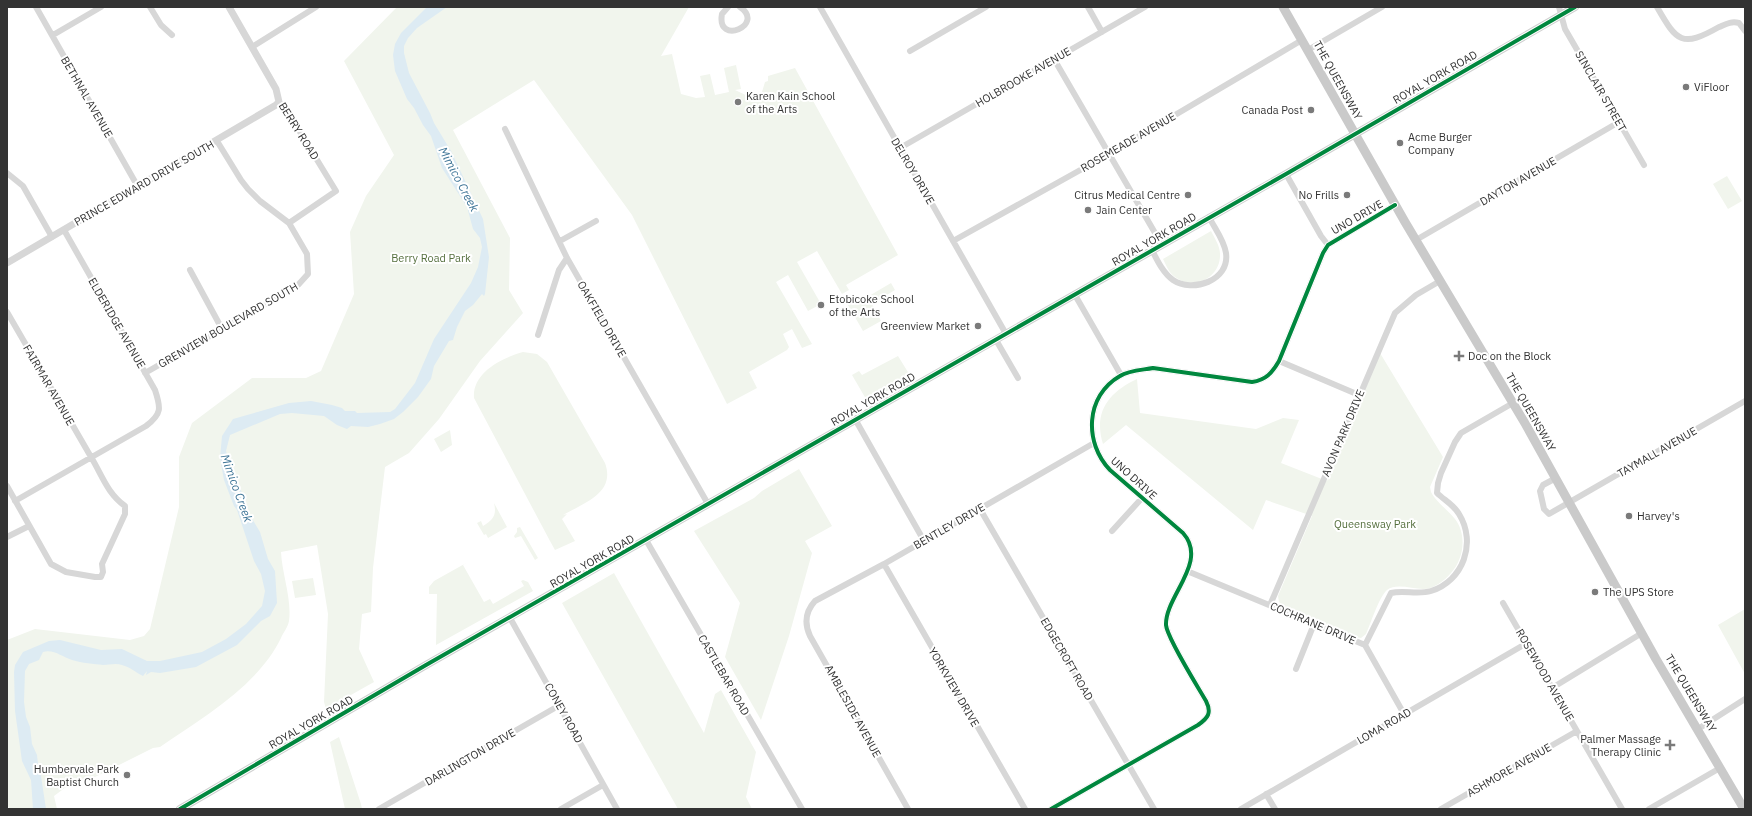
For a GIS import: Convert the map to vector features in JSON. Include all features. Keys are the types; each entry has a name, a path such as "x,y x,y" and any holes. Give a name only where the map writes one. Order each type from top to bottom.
{"main road":[{"name":"THE QUEENSWAY","path":"1283,7 1395,205 1513,403 1656,660 1744,809"},
{"name":"ROYAL YORK ROAD","path":"180,809 708,504 1575,7"}],"street":[{"name":"BETHNAL AVENUE","path":"36,7 138,186"},
{"path":"53,36 101,7"},
{"path":"150,7 161,25 172,35"},
{"name":"BERRY ROAD","path":"229,7 276,89 279,102 286,109 336,191 290,223"},
{"path":"252,47 316,7"},
{"path":"728,7 722,14 722,23 727,29 736,31 743,28 746,20 745,13 740,7"},
{"path":"910,51 986,7"},
{"path":"1088,7 1102,32"},
{"name":"HOLBROOKE AVENUE","path":"900,148 1145,7"},
{"path":"1308,50 1382,7"},
{"name":"SINCLAIR STREET","path":"1559,7 1565,29 1644,165"},
{"path":"1657,7 1670,30 1682,38 1697,39 1732,22 1739,23 1745,31"},
{"name":"DELROY DRIVE","path":"823,8 900,148 1006,334"},
{"name":"ROSEMEADE AVENUE","path":"953,241 1109,154 1302,40"},
{"path":"1054,59 1162,245"},
{"name":"PRINCE EDWARD DRIVE SOUTH","path":"7,263 217,141 274,107 279,102"},
{"name":"DAYTON AVENUE","path":"1416,240 1619,122"},
{"name":"OAKFIELD DRIVE","path":"505,129 567,258 708,504"},
{"name":"GRENVIEW BOULEVARD SOUTH","path":"146,373 285,294 298,285 308,274 307,254 290,223 260,201 248,189 217,141"},
{"path":"7,173 23,186 52,236"},
{"path":"1286,174 1321,236 1328,245"},
{"name":"UNO DRIVE","path":"1051,809 1198,725 1208,717 1209,712 1206,701 1171,640 1166,625 1169,613 1187,571 1192,551 1188,538 1105,465 1094,443 1092,424 1097,402 1109,385 1121,375 1153,368 1252,382 1268,376 1279,361 1323,253 1328,245 1395,205"},
{"path":"1152,250 1166,274 1172,280 1186,286 1205,284 1220,273 1225,262 1226,255 1221,239 1209,218"},
{"path":"560,241 596,221"},
{"name":"ELDERIDGE AVENUE","path":"64,230 146,373 155,390 158,401 159,410 156,419 91,457"},
{"path":"538,335 559,270 567,258"},
{"path":"190,270 222,329"},
{"name":"AVON PARK DRIVE","path":"1270,605 1395,313 1416,295 1440,282"},
{"path":"1075,295 1121,375"},
{"name":"FAIRMAR AVENUE","path":"7,312 91,457 110,493 125,506 125,514 102,564 103,572 101,577 95,578 66,572 51,564 29,526"},
{"path":"996,340 1018,378"},
{"path":"1279,361 1359,395"},
{"name":"TAYMALL AVENUE","path":"1556,478 1543,485 1540,490 1544,509 1546,513 1550,514 1745,401"},
{"path":"1365,646 1391,593 1429,592 1449,582 1460,570 1467,547 1465,528 1459,513 1437,493 1438,483 1455,442 1461,433 1513,403"},
{"path":"855,420 924,541"},
{"name":"BENTLEY DRIVE","path":"807,612 815,601 884,564 1094,443"},
{"path":"15,501 91,457"},
{"path":"7,486 29,526 7,538"},
{"path":"1112,531 1142,498"},
{"name":"EDGECROFT ROAD","path":"980,509 1154,809"},
{"name":"CASTLEBAR ROAD","path":"646,540 802,809"},
{"name":"YORKVIEW DRIVE","path":"884,564 1024,809"},
{"name":"COCHRANE DRIVE","path":"1187,571 1365,646 1404,714"},
{"name":"ROSEWOOD AVENUE","path":"1503,603 1622,809"},
{"name":"AMBLESIDE AVENUE","path":"807,612 806,622 810,636 908,809"},
{"name":"CONEY ROAD","path":"510,618 617,809"},
{"path":"1296,668 1314,624"},
{"path":"1552,688 1642,633"},
{"name":"LOMA ROAD","path":"1241,809 1527,643"},
{"path":"1698,729 1745,699"},
{"name":"DARLINGTON DRIVE","path":"379,809 560,705"},
{"name":"ASHMORE AVENUE","path":"1441,809 1577,731"},
{"path":"1649,809 1720,768"},
{"path":"561,809 603,785"},
{"path":"1266,794 1275,809"}],"green space":[{"name":"Berry Road Park","path":"397,7 689,7 661,56 672,54 681,94 696,98 705,97 700,76 710,74 715,95 729,92 724,68 736,65 741,89 735,90 752,98 762,92 765,82 768,81 768,76 795,68 898,255 846,285 849,290 842,294 817,251 797,262 821,304 808,311 788,275 776,282 812,344 802,348 792,329 783,334 789,347 787,350 749,372 757,388 727,404 632,215 534,80 453,130 510,238 509,290 523,313 480,361 439,419 409,453 385,467 373,568 371,612 362,614 359,649 374,682 326,709 324,702 328,614 317,545 281,552 288,595 290,613 289,621 287,628 271,656 244,686 228,700 160,747 153,748 95,777 74,781 54,796 57,809 10,809 7,805 7,640 35,629 130,640 144,636 150,629 179,507 179,457 192,423 252,378 306,378 321,371 354,294 350,232 366,196 394,155 344,61"},
{"path":"1727,176 1742,201 1728,209 1713,184"},
{"path":"1211,231 1220,251 1219,262 1216,270 1205,280 1197,282 1190,283 1175,277 1168,269 1163,259"},
{"path":"891,283 895,290 872,304 881,321 863,331 845,300 853,296 857,303"},
{"path":"523,352 537,354 547,362 605,463 607,473 606,482 596,496 563,515 567,514 562,519 575,541 555,550 474,398 478,381 483,374 506,358"},
{"name":"Queensway Park","path":"1380,353 1443,457 1430,487 1431,492 1459,525 1462,546 1459,561 1442,582 1427,589 1395,587 1387,590 1378,604 1366,634 1361,638 1283,606 1279,602 1278,596 1312,516 1266,500 1253,530 1126,425 1103,444 1100,433 1100,422 1106,404 1118,390 1137,379 1140,413 1256,429 1283,418 1299,420 1281,463 1327,481"},
{"path":"898,356 911,377 870,401 866,399 852,375 859,371 862,375"},
{"path":"450,430 452,445 441,452 434,439"},
{"path":"799,469 832,526 805,541 812,553 789,636 761,720 725,657 740,603 694,531 754,498 762,491"},
{"path":"494,503 507,527 488,538 486,534 484,535 477,523 481,521 483,526 492,519 495,511"},
{"path":"520,527 538,558 535,560 521,536 515,538 514,536 517,532 517,528"},
{"path":"468,562 463,565 484,602 490,599 493,604 524,586 521,581 523,580 528,582 533,591 436,645 437,594 429,594 429,587 434,581"},
{"path":"614,573 704,733 715,694 721,690 756,752 746,797 752,809 678,809 562,603"},
{"path":"313,578 316,595 295,598 292,581"},
{"path":"1745,609 1745,674 1718,625"},
{"path":"339,737 362,809 345,809 330,742"}],"water":[{"name":"Mimico Creek","path":"427,7 447,7 417,28 408,38 404,46 404,53 409,73 434,123 451,151 483,219 489,257 485,294 484,296 482,294 473,305 465,311 457,327 453,340 449,341 434,366 431,379 418,397 394,419 368,427 351,426 347,429 337,425 324,416 292,413 280,414 230,435 226,451 234,477 245,499 248,512 260,532 268,559 275,571 277,603 270,616 261,621 237,645 196,667 160,673 151,672 146,675 147,671 143,676 122,665 103,665 80,662 47,651 43,652 39,660 29,664 25,671 24,702 26,717 30,727 32,744 37,755 38,764 42,771 41,776 46,809 33,809 31,780 22,761 15,711 14,672 15,665 23,652 49,641 60,640 101,650 122,649 147,661 160,661 202,652 226,639 246,624 262,606 265,591 261,574 254,561 237,510 224,480 220,458 222,436 233,419 289,403 311,401 332,405 342,408 345,411 355,411 357,413 390,412 395,409 415,383 434,339 471,283 478,267 482,247 480,238 473,229 467,207 442,168 431,136 407,99 395,71 393,55 395,44 401,33"}],"cycle path":[{"path":"180,809 426,665 1286,174 1575,7"},
{"path":"1051,809 1198,725 1207,717 1209,712 1208,705 1177,651 1166,625 1172,602 1189,567 1191,556 1190,544 1183,533 1110,470 1102,459 1096,447 1092,420 1100,395 1108,385 1120,376 1132,371 1153,368 1252,382 1265,378 1274,369 1279,361 1323,253 1328,245 1395,205"}],"place":[{"name":"ViFloor","path":"1686,87"},
{"name":"Karen Kain School of the Arts","path":"738,102"},
{"name":"Canada Post","path":"1311,110"},
{"name":"Acme Burger Company","path":"1400,143"},
{"name":"Citrus Medical Centre","path":"1188,195"},
{"name":"No Frills","path":"1347,195"},
{"name":"Jain Center","path":"1088,210"},
{"name":"Etobicoke School of the Arts","path":"821,305"},
{"name":"Greenview Market","path":"978,326"},
{"name":"Doc on the Block","path":"1459,356"},
{"name":"Harvey's","path":"1629,516"},
{"name":"The UPS Store","path":"1595,592"},
{"name":"Palmer Massage Therapy Clinic","path":"1670,745"},
{"name":"Humbervale Park Baptist Church","path":"127,775"}]}
